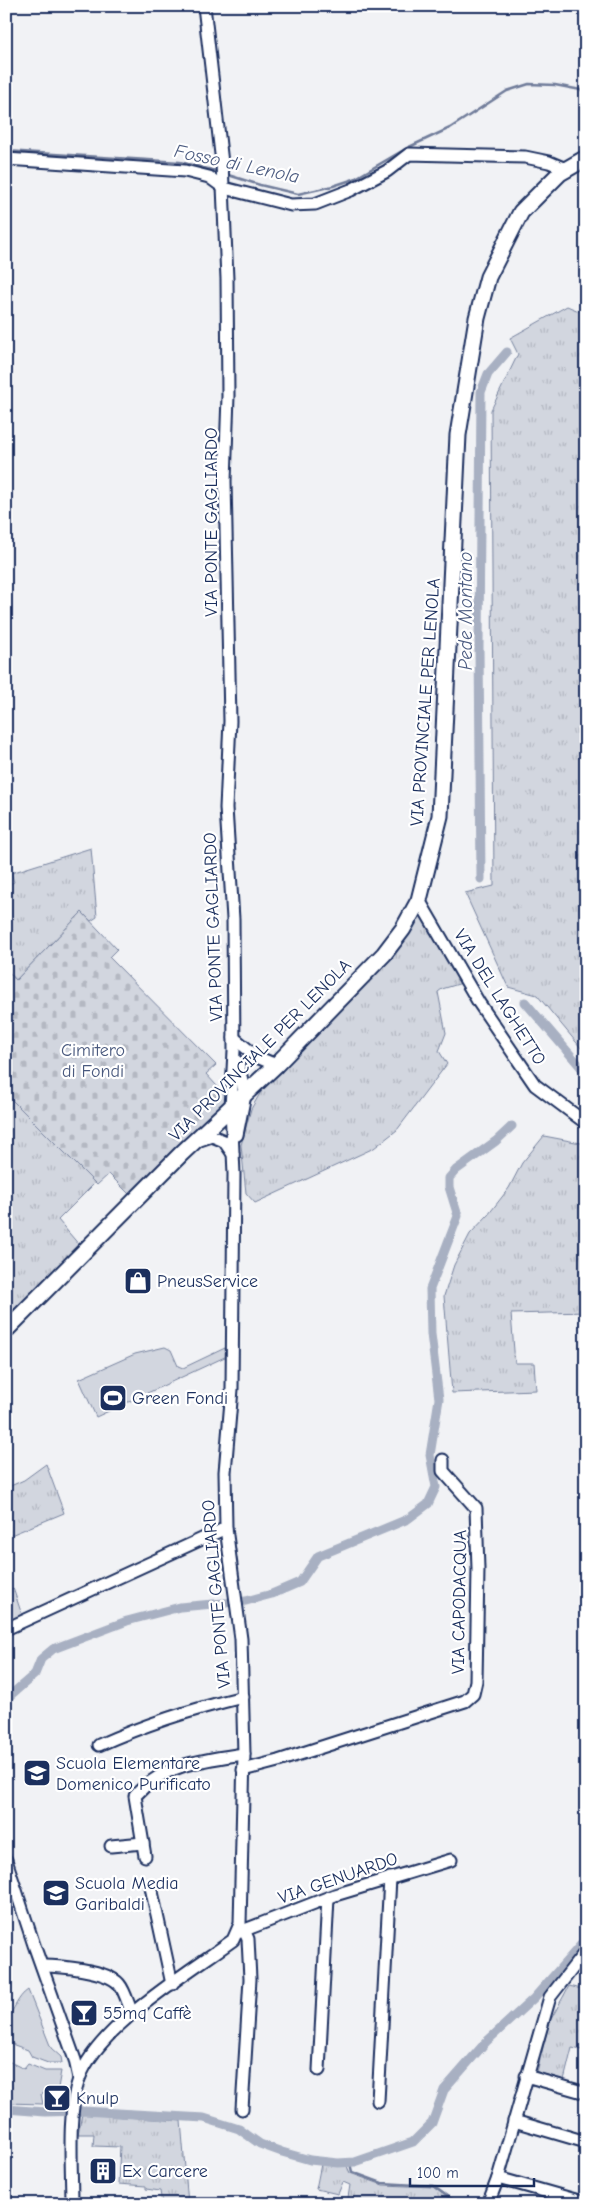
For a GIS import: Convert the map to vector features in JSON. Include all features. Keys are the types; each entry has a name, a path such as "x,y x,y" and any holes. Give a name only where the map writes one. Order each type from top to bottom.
{"main road":[{"name":"VIA PROVINCIALE PER LENOLA","path":"6,1330 276,1065 384,954 403,928 419,900 440,816 458,435 477,318 488,277 521,212 564,170 586,158"}],"street":[{"name":"VIA PONTE GAGLIARDO","path":"204,6 222,163 227,279 228,396 225,481 230,721 226,808 233,919 234,1038 231,1108 233,1154 232,1380 225,1472 226,1528 238,1606 243,1697 244,1770 240,1924 241,1931 248,1939 250,1980 242,2109"},
{"path":"6,159 185,171 210,176 223,183 290,205 315,204 351,190 387,172 409,154 525,157 550,162 561,166 564,170"},
{"name":"VIA DEL LAGHETTO","path":"419,900 478,1003 535,1085 586,1123"},
{"name":"VIA PONTE GAGLIARDO","path":"234,1038 257,1057 276,1065"},
{"name":"VIA PONTE GAGLIARDO","path":"233,1154 245,1095 234,1038"},
{"path":"196,1142 212,1136 224,1141 233,1154"},
{"name":"VIA CAPODACQUA","path":"244,1770 464,1701 473,1694 476,1681 478,1569 476,1508 443,1471 443,1460"},
{"path":"6,1629 226,1528"},
{"path":"99,1745 133,1730 184,1712 243,1697"},
{"path":"145,1856 135,1796 146,1783 179,1766 244,1754"},
{"path":"111,1846 143,1843"},
{"name":"VIA GENUARDO","path":"241,1931 328,1898 451,1860"},
{"path":"6,1862 76,2060 79,2078"},
{"path":"378,2101 390,1878"},
{"path":"151,1887 172,1984"},
{"path":"319,2070 328,1898"},
{"path":"72,2204 75,2099 79,2078 92,2055 132,2012 233,1940 241,1931"},
{"path":"488,2204 498,2178 550,1997 586,1951"},
{"path":"42,1966 56,1966 113,1978 121,1985 132,2012"},
{"path":"526,2076 586,2093"},
{"path":"514,2121 586,2142"},
{"path":"498,2178 586,2203"}],"green space":[{"path":"567,306 586,314 586,1054 537,995 508,987 465,893 494,886 491,410 518,354 510,338"},
{"path":"91,848 97,917 91,921 82,912 16,980 6,969 6,886 14,882 11,873"},
{"name":"Cimitero di Fondi","path":"82,912 117,949 109,957 216,1065 206,1074 228,1098 131,1196 109,1174 97,1185 6,1094 6,969 16,980"},
{"path":"420,914 462,983 438,992 446,1033 439,1051 447,1064 397,1130 374,1148 255,1203 246,1193 241,1145 251,1109 269,1078"},
{"path":"6,1094 95,1183 58,1220 80,1246 6,1321"},
{"path":"544,1136 586,1144 586,1312 511,1314 515,1363 534,1363 536,1390 452,1393 444,1296 454,1265 470,1234 509,1188 522,1163"},
{"name":"Green Fondi","path":"165,1347 171,1350 178,1366 183,1368 225,1348 227,1356 96,1417 79,1379 135,1354"},
{"path":"46,1464 64,1513 6,1537 6,1488 24,1480"},
{"path":"13,1588 22,1615 6,1622 6,1591"},
{"path":"569,1986 586,1990 586,2051 572,2048 564,2080 537,2072 549,2023"},
{"path":"28,1990 51,2048 61,2057 62,2063 48,2063 32,2057 28,2050 6,2042 6,2019 21,1996"},
{"path":"6,2060 24,2069 28,2064 45,2071 61,2071 59,2090 41,2094 43,2104 6,2103"},
{"path":"82,2114 181,2121 188,2204 162,2204 160,2191 146,2189 146,2186 118,2184 120,2147 93,2146 94,2134 78,2134"},
{"path":"321,2164 347,2166 350,2173 383,2185 433,2187 457,2204 347,2204 350,2185 343,2182 338,2194 316,2189"}],"waterway":[{"name":"Fosso di Lenola","path":"225,174 298,194 333,186 354,179 407,148 450,128 507,91 529,84 555,85 586,91"},
{"name":"Fosso di Lenola","path":"6,151 180,162 220,172"},
{"name":"Pede Montano","path":"481,879 479,647 481,392 488,374 507,352"},
{"name":"Pede Montano","path":"525,1002 586,1073"},
{"path":"6,1699 35,1674 41,1659 53,1649 127,1621 180,1607 246,1601 272,1594 300,1582 318,1556 408,1519 428,1504 436,1487 430,1455 439,1399 431,1334 430,1289 458,1216 449,1187 449,1178 456,1170 496,1141 512,1126"},
{"path":"6,2109 204,2118 239,2129 260,2144 282,2152 310,2160 338,2163 355,2162 413,2142 432,2123 444,2090 486,2042 534,1998 586,1939"},
{"path":"350,2163 352,2172 382,2183 433,2186 458,2204"}],"place":[{"name":"PneusService","path":"138,1281"},
{"name":"Green Fondi","path":"113,1398"},
{"name":"Scuola Elementare Domenico Purificato","path":"37,1773"},
{"name":"Scuola Media Garibaldi","path":"56,1893"},
{"name":"55mq Caffè","path":"84,2013"},
{"name":"Knulp","path":"57,2098"},
{"name":"Ex Carcere","path":"103,2171"}]}
